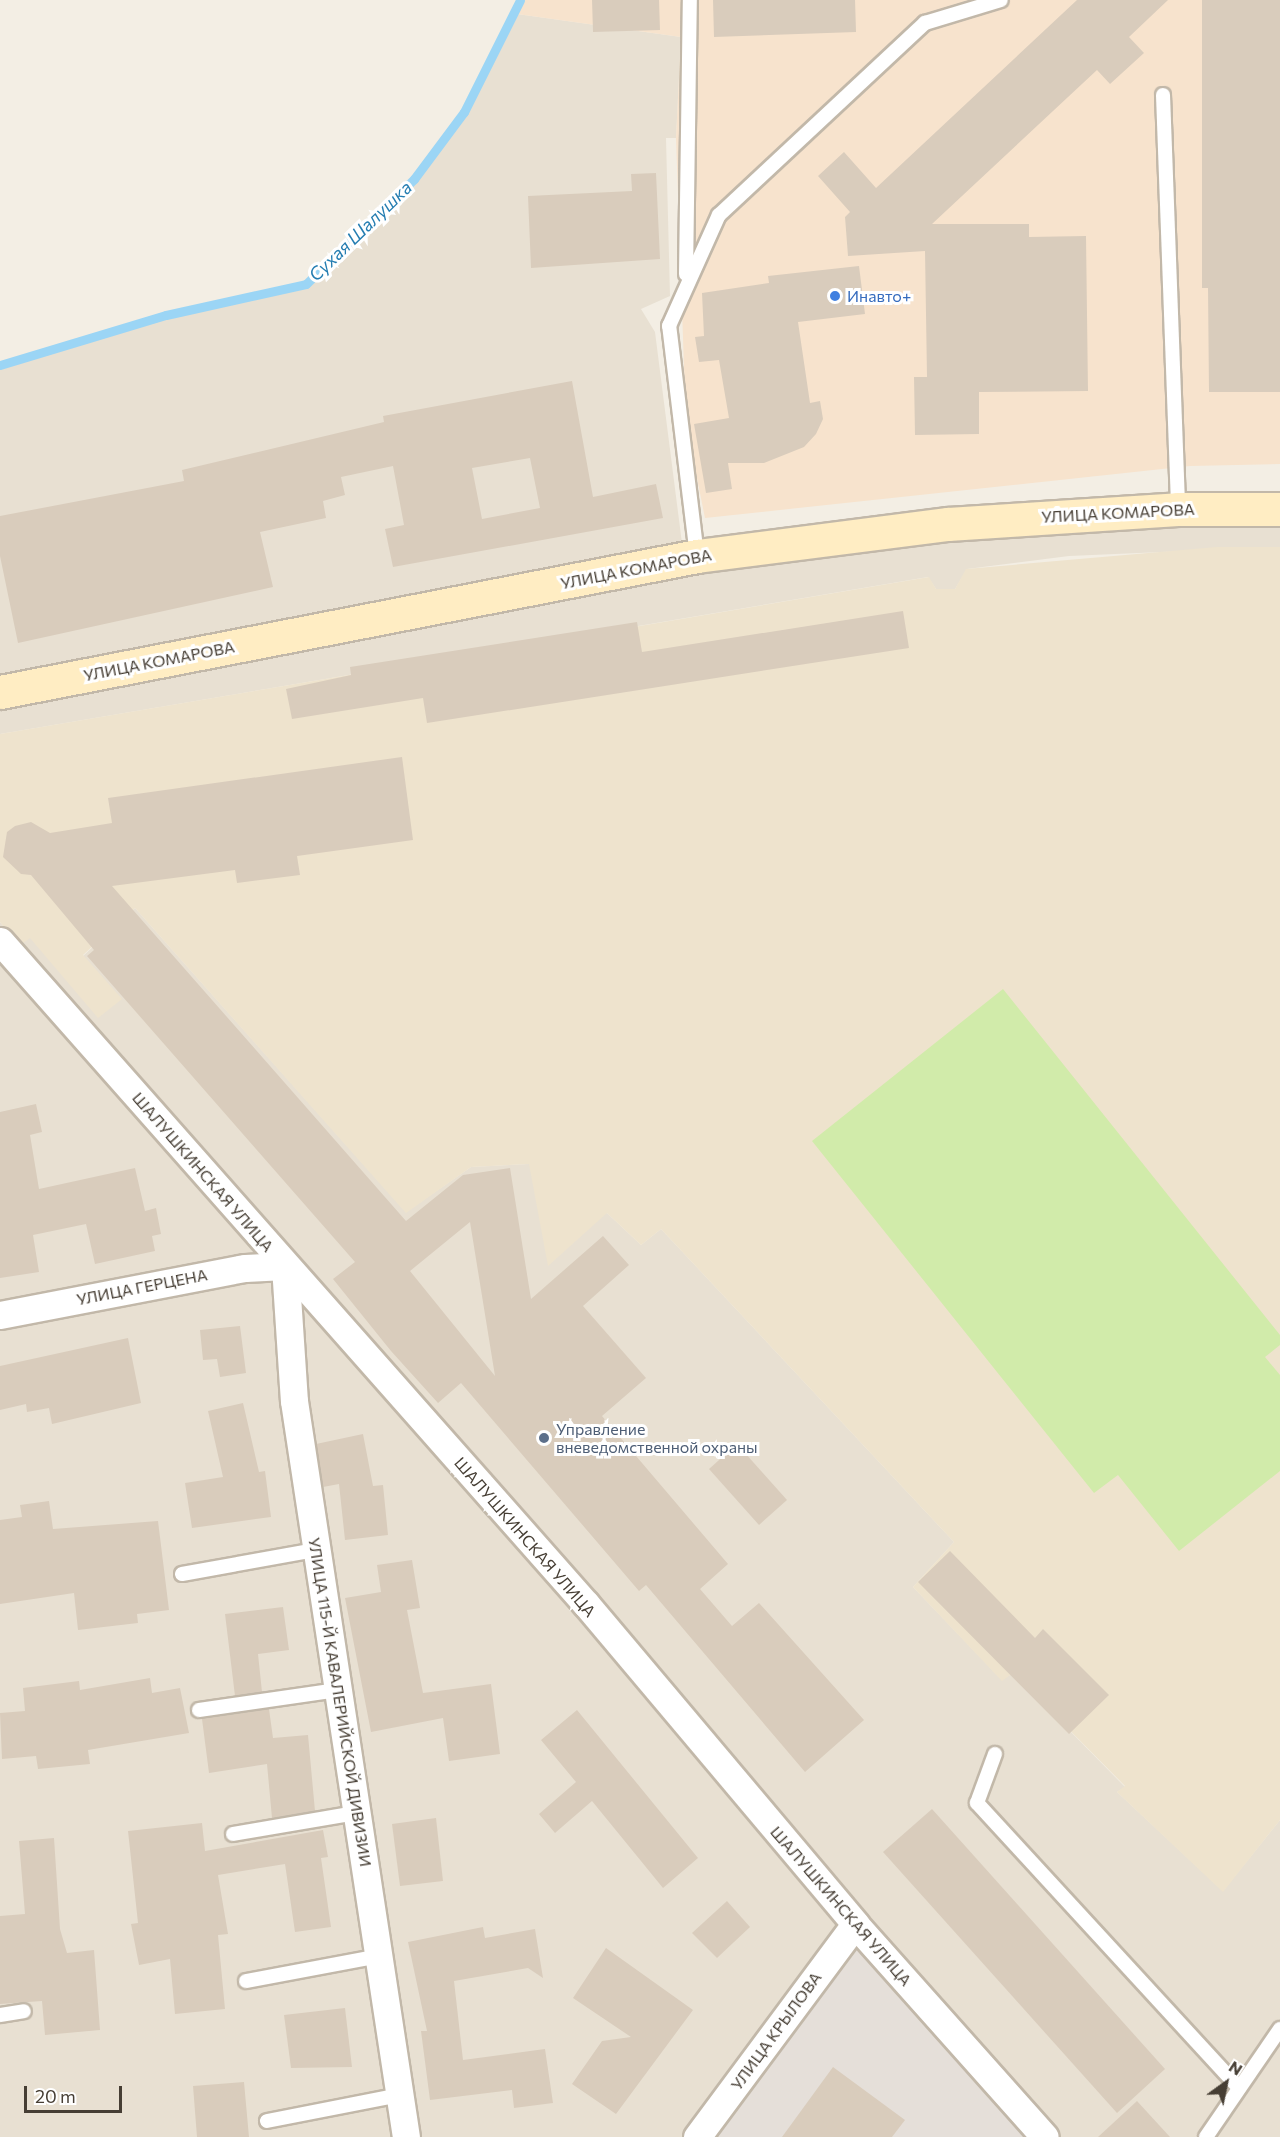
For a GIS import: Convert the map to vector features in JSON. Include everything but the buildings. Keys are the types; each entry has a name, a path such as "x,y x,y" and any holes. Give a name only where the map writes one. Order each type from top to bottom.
{"main road":[{"name":"УЛИЦА КОМАРОВА","path":"0,692 697,556 948,524 1178,509 1280,508"}],"street":[{"name":"ШАЛУШКИНСКАЯ УЛИЦА","path":"0,941 586,1604 855,1924 1045,2137"},
{"name":"УЛИЦА ГЕРЦЕНА","path":"0,1315 244,1268 285,1266"},
{"name":"УЛИЦА 115-Й КАВАЛЕРИЙСКОЙ ДИВИЗИИ","path":"285,1266 294,1401 406,2137"},
{"name":"УЛИЦА КРЫЛОВА","path":"697,2137 855,1924"}],"lane":[{"path":"686,279 690,0"},
{"path":"697,556 669,326 686,279 719,215 925,23 1001,0"},
{"path":"1163,94 1178,509"},
{"path":"182,1574 316,1550"},
{"path":"199,1710 338,1690"},
{"path":"995,1754 977,1803 1239,2088"},
{"path":"233,1834 357,1813"},
{"path":"246,1981 379,1956"},
{"path":"0,2015 24,2011"},
{"path":"1206,2137 1280,2029"},
{"path":"267,2121 400,2095"}],"shaded area":[{"path":"523,0 1280,0 1280,464 1190,466 705,518 686,424 676,138 681,37 517,14"},
{"path":"517,14 681,37 676,138 666,138 670,296 641,309 655,332 684,559 1280,509 1280,547 1069,556 967,569 955,589 936,589 928,577 0,734 0,365 166,315 306,283 414,179 464,112"},
{"path":"1217,547 1280,547 1280,1820 1223,1892 1117,1792 1125,1786 1013,1673 1002,1681 913,1587 954,1542 661,1229 641,1245 607,1213 548,1266 529,1164 471,1167 406,1213 135,908 83,955 122,999 98,1018 30,938 19,946 0,922 0,734 929,577 936,589 955,589 966,569"},
{"path":"135,908 406,1212 471,1167 529,1164 607,1213 641,1245 661,1229 954,1542 913,1587 1002,1680 1013,1673 1125,1787 1117,1792 1223,1891 1280,1820 1280,2137 0,2137 0,922 19,945 30,937 121,999 83,956"},
{"path":"855,1924 1045,2137 697,2137"}],"green space":[{"path":"1003,989 1280,1335 1280,1345 1265,1357 1280,1375 1280,1471 1179,1551 1118,1475 1094,1493 812,1141"}],"waterway":[{"name":"Сухая Шалушка","path":"0,365 166,315 306,284 414,179 464,112 520,0"}],"place":[{"name":"Инавто+","path":"835,296"},
{"name":"Управление вневедомственной охраны","path":"544,1438"}]}
